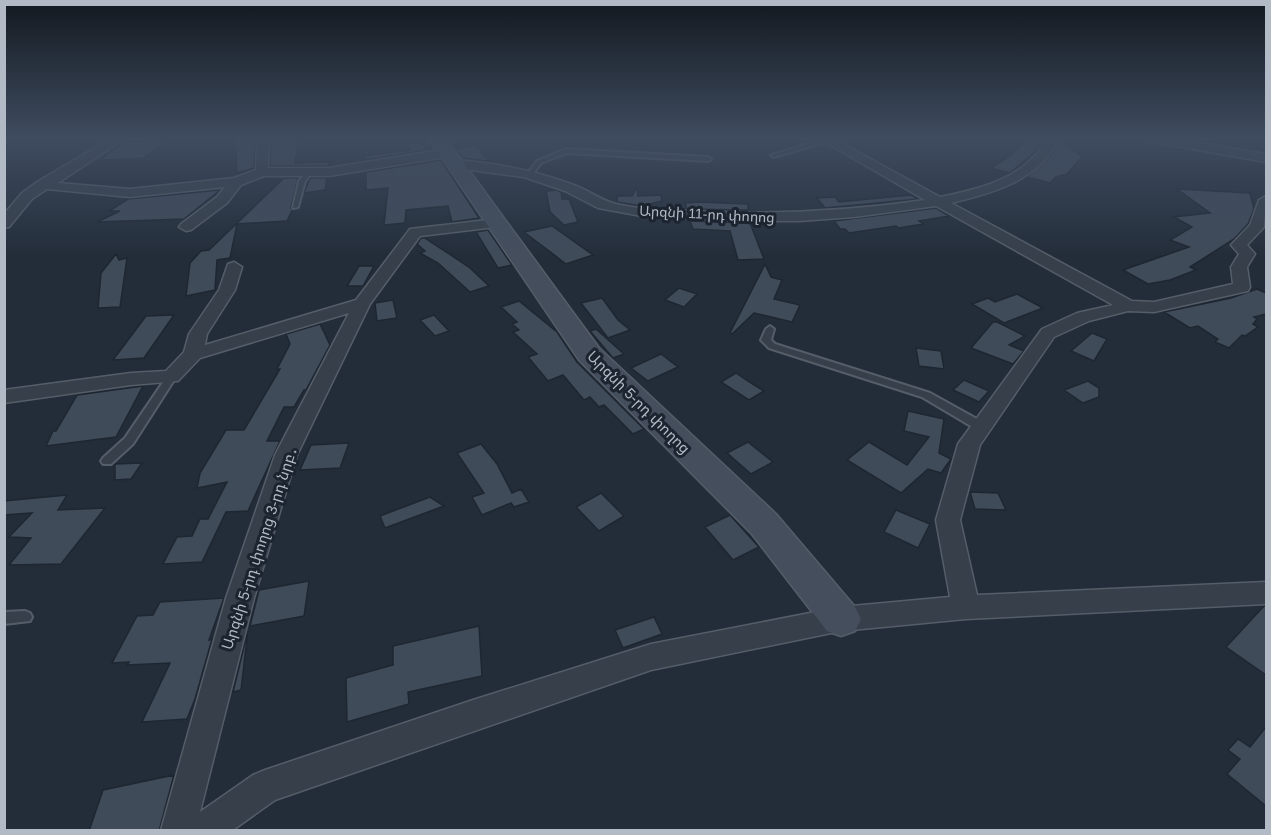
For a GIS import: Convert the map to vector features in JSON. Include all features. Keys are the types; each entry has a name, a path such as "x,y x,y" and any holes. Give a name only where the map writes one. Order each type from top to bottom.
{"street":[{"path":"4,224 27,196 54,178"},
{"path":"42,185 130,193 236,182 246,178"},
{"name":"Արզնի 5-րդ փողոց","path":"465,178 589,354 764,524 841,618"},
{"name":"Արզնի 11-րդ փողոց","path":"544,178 586,194 604,206 668,214 750,219 822,218 936,202 986,190 1015,178"},
{"path":"894,178 1128,306"},
{"path":"186,227 222,200 236,182"},
{"path":"966,607 948,520 969,444 1048,333 1083,317 1128,306 1154,307 1242,287 1239,267 1247,254 1239,245 1257,227 1266,200"},
{"name":"Արզնի 5-րդ փողոց 3-րդ նրբ․","path":"178,831 240,598 286,455 362,304 415,232 496,222"},
{"path":"4,397 131,379 171,377 193,354 198,334 227,290 234,267"},
{"path":"193,354 362,304"},
{"path":"204,831 265,787 473,715 651,657 841,618 966,607 1266,593"}],"lane":[{"path":"295,207 304,178"},
{"path":"770,330 766,340 772,346 926,394 980,426"},
{"path":"107,461 129,441 171,377"},
{"path":"4,618 25,617"}],"building":[{"path":"284,178 298,178 292,210 287,221 237,224 230,258 217,260 215,290 186,296 190,263 201,251 209,250"},
{"path":"310,178 327,178 325,190 304,193"},
{"path":"366,178 453,178 479,218 452,222 448,206 406,210 405,223 384,225 388,188 366,190"},
{"path":"1031,178 1055,178 1050,183"},
{"path":"637,187 638,196 661,195 662,201 642,206 617,202 617,196 632,196"},
{"path":"1177,189 1250,193 1254,209 1248,224 1234,239 1190,267 1196,270 1170,280 1148,284 1123,270 1189,247 1170,240 1192,227 1174,217 1210,213"},
{"path":"220,190 184,219 97,222 120,211 109,211 128,199"},
{"path":"546,191 561,192 562,199 569,199 578,222 564,225 550,212"},
{"path":"911,195 918,199 825,208 817,198 835,197 839,202"},
{"path":"685,203 748,204 748,210 687,209"},
{"path":"936,208 949,216 919,221 923,224 849,233 845,229 840,229 834,221"},
{"path":"690,221 750,223 764,259 738,260 730,231 693,229"},
{"path":"552,226 593,255 566,264 524,232"},
{"path":"488,230 512,265 498,268 476,232"},
{"path":"421,238 425,238 469,267 489,286 470,292 438,263 420,253 425,251 417,244"},
{"path":"116,254 119,260 127,258 120,307 98,308 101,273"},
{"path":"765,264 771,277 782,280 774,299 800,305 792,322 754,313 732,334 730,333"},
{"path":"359,266 374,266 363,286 347,286"},
{"path":"679,288 697,294 684,307 665,300"},
{"path":"1257,289 1266,293 1266,314 1254,317 1257,319 1253,324 1258,327 1245,336 1242,335 1229,348 1215,342 1218,339 1198,326 1190,328 1164,312 1231,298"},
{"path":"1017,294 1043,308 1004,323 972,304 988,298 995,302"},
{"path":"602,298 618,320 630,330 608,338 581,303"},
{"path":"393,300 397,318 377,321 375,303"},
{"path":"519,301 557,332 577,362 644,429 633,434 604,405 599,407 590,397 584,400 563,375 548,381 528,357 537,354 513,332 519,330 512,324 517,322 501,307"},
{"path":"174,315 144,358 113,360 146,316"},
{"path":"434,315 449,331 435,336 420,320"},
{"path":"993,322 1025,336 1009,345 1024,351 1013,364 971,348"},
{"path":"320,324 330,345 306,390 294,407 284,407 267,441 280,441 248,511 226,512 202,562 163,564 177,537 192,536 200,519 208,519 227,482 197,488 200,473 226,430 244,430 280,369 277,369 290,344 286,334"},
{"path":"596,329 624,354 613,358 590,331"},
{"path":"1092,333 1107,339 1094,361 1071,351"},
{"path":"916,348 941,351 944,369 919,366"},
{"path":"661,354 678,367 648,381 631,368"},
{"path":"736,373 764,391 749,400 721,382"},
{"path":"964,380 989,391 979,402 953,390"},
{"path":"1088,381 1099,388 1099,397 1083,403 1064,390"},
{"path":"143,386 116,437 46,446 53,431 56,431 77,395"},
{"path":"908,411 944,419 939,453 951,459 941,473 928,469 901,493 847,460 869,442 907,465 929,437 904,431"},
{"path":"748,442 773,462 751,474 727,453"},
{"path":"349,443 340,468 300,470 311,445"},
{"path":"481,444 497,464 512,493 521,489 529,502 514,507 511,503 482,515 472,497 484,493 457,453"},
{"path":"142,463 131,479 115,480 115,464"},
{"path":"970,492 998,493 1006,510 975,509"},
{"path":"601,493 624,516 599,531 576,507"},
{"path":"67,495 58,510 105,508 61,564 9,565 31,538 9,537 32,513 4,515 4,501"},
{"path":"430,497 444,506 385,528 380,516"},
{"path":"896,510 930,524 918,548 884,532"},
{"path":"730,515 759,547 733,560 705,527"},
{"path":"309,581 304,616 250,626 259,590"},
{"path":"224,598 209,640 212,639 187,719 142,722 170,663 127,665 129,662 112,663 137,616 153,615 160,602"},
{"path":"1266,606 1266,675 1226,647"},
{"path":"654,617 662,634 623,648 615,630"},
{"path":"479,626 482,676 408,692 409,704 347,722 346,678 393,665 393,646"},
{"path":"248,630 241,690 233,692"},
{"path":"1266,727 1266,806 1227,774 1240,759 1228,750 1238,739 1250,747"},
{"path":"174,775 159,831 89,831 103,790"}]}
